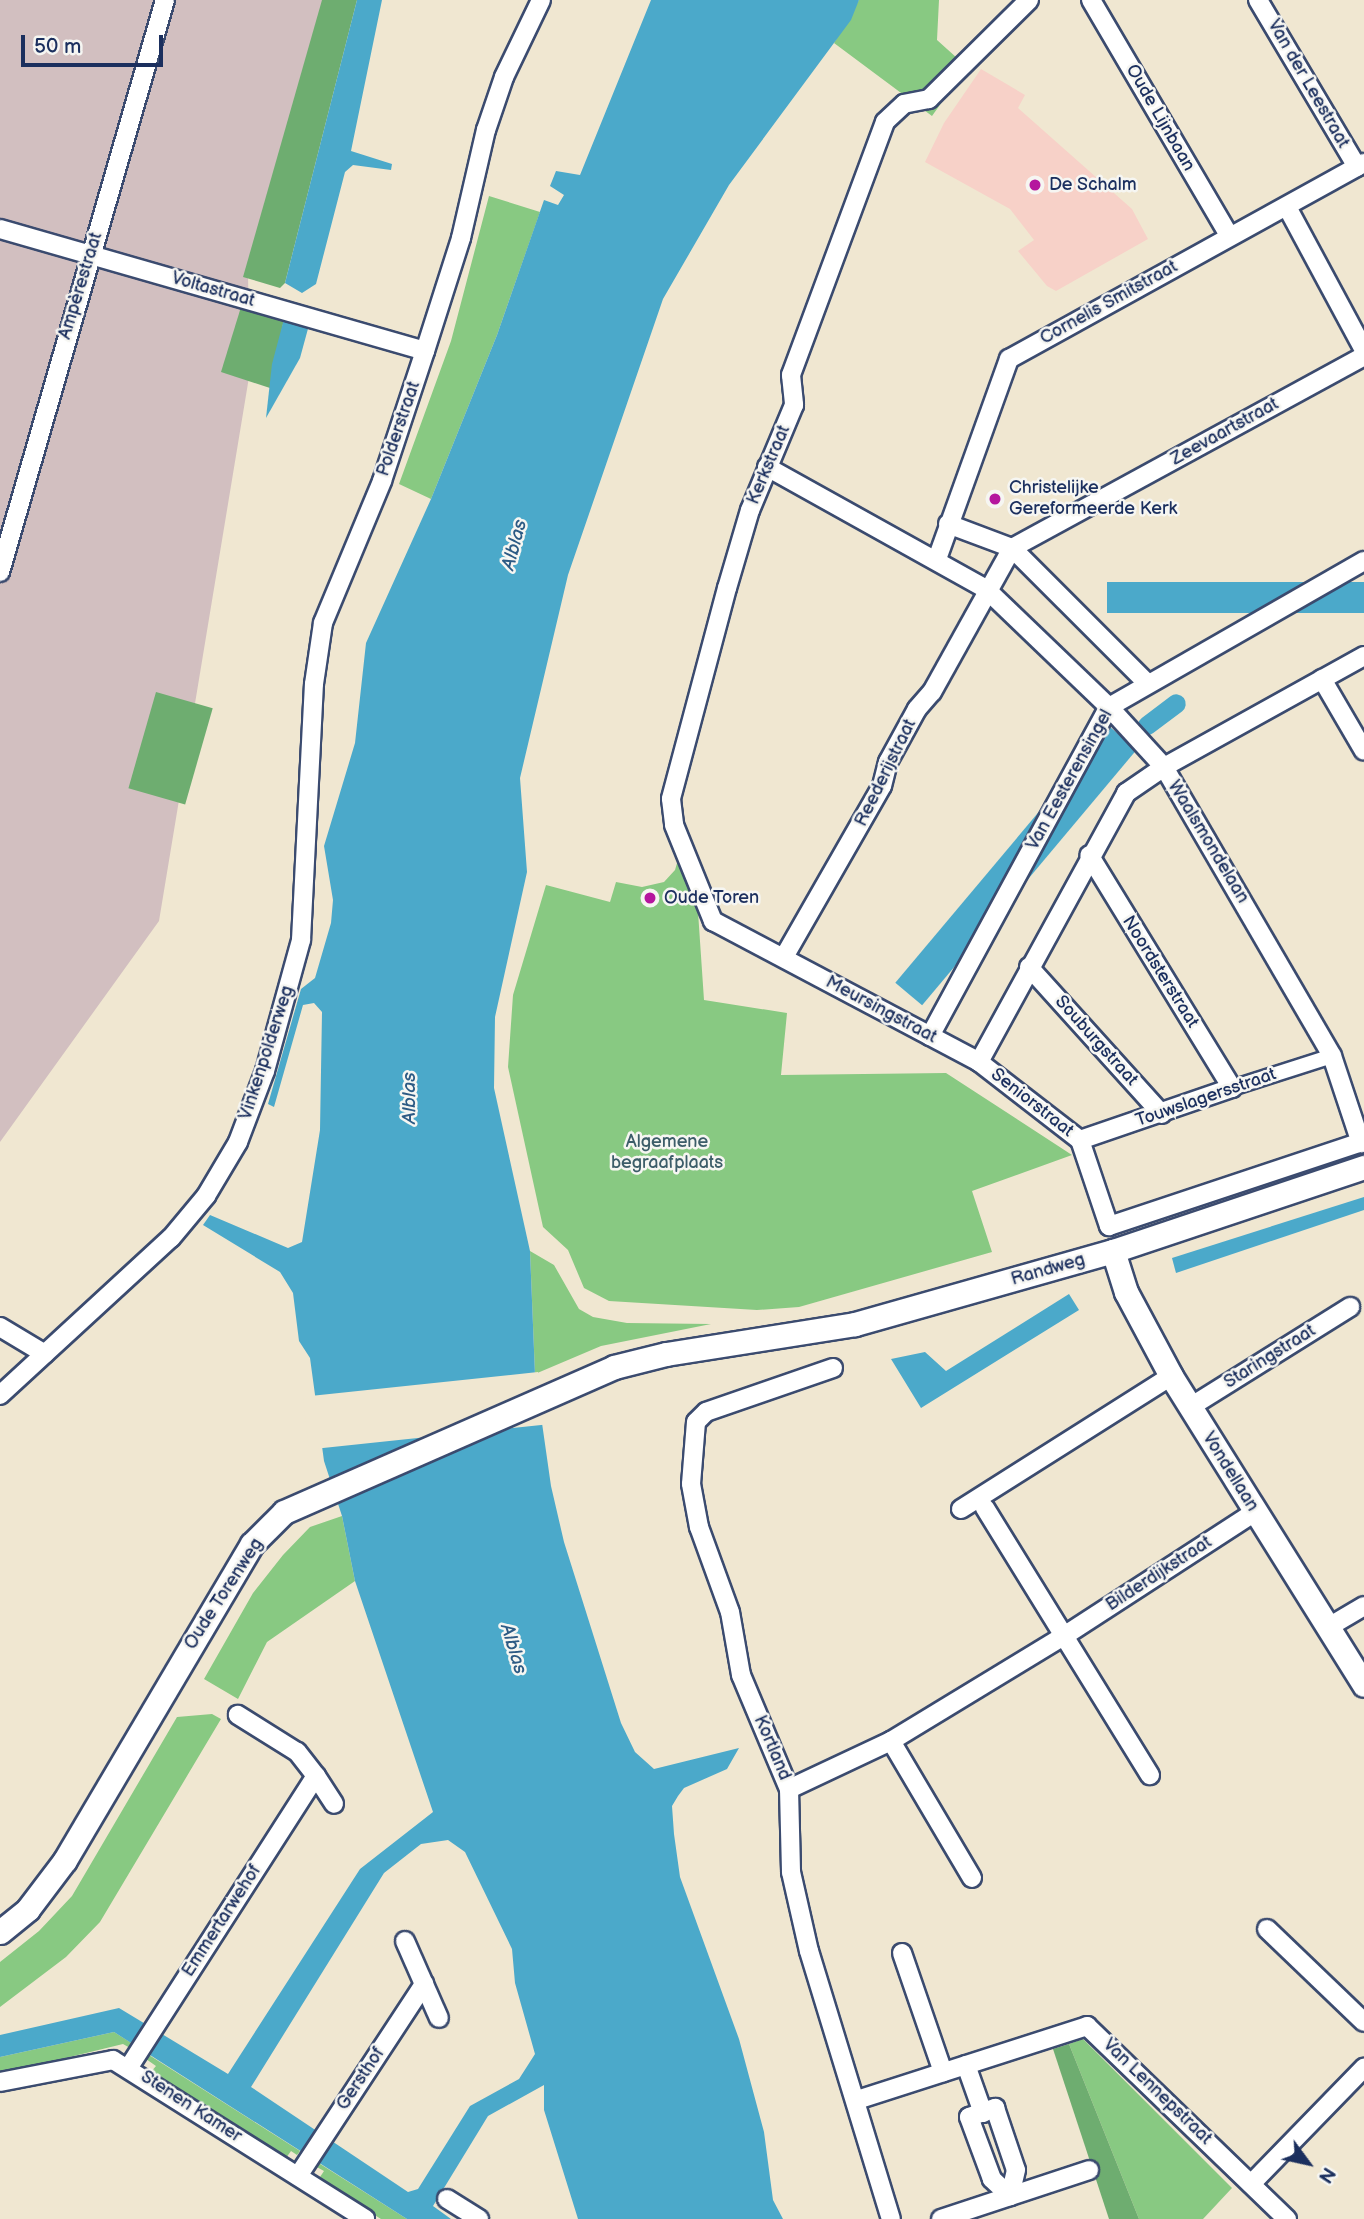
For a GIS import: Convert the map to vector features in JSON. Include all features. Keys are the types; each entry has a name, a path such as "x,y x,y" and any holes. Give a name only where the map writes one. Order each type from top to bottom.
{"street":[{"name":"Ampèrestraat","path":"0,572 165,0"},
{"name":"Polderstraat","path":"308,867 314,684 323,623 382,481 425,351 461,238 489,119 504,77 541,0"},
{"name":"Kerkstraat","path":"784,957 713,921 674,825 671,799 727,588 767,467 794,405 791,375 885,121 904,104 929,99 1029,0"},
{"name":"Oude Lijnbaan","path":"1091,0 1229,235"},
{"name":"Van der Leestraat","path":"1258,0 1360,165"},
{"name":"Cornelis Smitstraat","path":"937,559 1009,359 1229,235 1287,207 1360,165"},
{"path":"1287,207 1364,350"},
{"name":"Voltastraat","path":"0,229 425,351"},
{"name":"Zeevaartstraat","path":"1012,548 1364,356"},
{"name":"Waalsmondelaan","path":"767,467 937,559 986,589 1109,707 1164,766 1332,1056 1362,1142"},
{"path":"948,524 1012,548 1147,683"},
{"path":"986,589 1012,548"},
{"name":"Van Eesterensingel","path":"930,1037 1109,707 1364,561"},
{"name":"Reederijstraat","path":"784,957 828,873 853,840 882,786 888,762 917,709 932,692 986,589"},
{"path":"979,1062 1088,856 1126,793 1164,766 1364,656"},
{"path":"1322,680 1364,751"},
{"name":"Noordsterstraat","path":"1088,856 1232,1088"},
{"name":"Vinkenpolderweg","path":"0,1395 34,1347 171,1238 206,1196 238,1142 265,1071 301,940 308,867"},
{"name":"Meursingstraat","path":"784,957 979,1062"},
{"name":"Souburgstraat","path":"1030,967 1162,1114"},
{"name":"Touwslagersstraat","path":"1080,1140 1332,1056"},
{"name":"Seniorstraat","path":"979,1062 1080,1140 1109,1226 1362,1142"},
{"name":"Randweg","path":"724,1344 855,1324 1113,1251 1364,1167"},
{"name":"Vondellaan","path":"1113,1251 1126,1292 1171,1376 1364,1685"},
{"name":"Staringstraat","path":"1190,1407 1350,1307"},
{"path":"0,1327 34,1347"},
{"name":"Oude Torenweg","path":"0,1932 28,1909 65,1860 252,1544 284,1512 317,1494 614,1367 724,1344"},
{"name":"Kortland","path":"833,1368 706,1412 696,1422 692,1440 691,1484 699,1527 730,1612 741,1675 789,1789 791,1872 809,1951 857,2100 891,2219"},
{"path":"961,1509 1171,1376"},
{"path":"985,1508 1150,1776"},
{"name":"Bilderdijkstraat","path":"789,1789 891,1741 1064,1636 1255,1512"},
{"path":"1327,1628 1364,1605"},
{"path":"238,1715 297,1752 334,1804"},
{"path":"891,1741 972,1878"},
{"name":"Emmertarwehof","path":"133,2060 316,1776"},
{"path":"1267,1929 1364,2022"},
{"path":"405,1941 439,2018"},
{"path":"902,1953 943,2072"},
{"name":"Gersthof","path":"303,2169 424,1984"},
{"name":"Van Lennepstraat","path":"857,2100 1087,2026 1287,2219"},
{"name":"Stenen Kamer","path":"0,2082 113,2060 133,2060 303,2169 365,2219"},
{"path":"966,2065 982,2113"},
{"path":"1252,2183 1364,2068"},
{"path":"995,2108 1016,2170 1010,2196 992,2179 969,2117 995,2108"},
{"path":"941,2219 1089,2170"},
{"path":"447,2199 479,2219"}],"shaded area":[{"path":"0,0 324,0 248,276 250,371 159,921 0,1142"},
{"name":"De Schalm","path":"981,69 1025,95 1018,108 1132,209 1148,239 1056,291 1047,286 1018,251 1034,240 1010,209 925,162 944,123"}],"green space":[{"path":"322,0 357,0 285,283 280,288 243,277"},
{"path":"859,0 939,0 937,40 967,67 932,116 834,43"},
{"path":"489,196 540,212 497,335 431,499 399,484 451,341"},
{"path":"241,307 284,319 270,388 221,372"},
{"path":"156,692 213,708 185,804 128,788"},
{"name":"Algemene begraafplaats","path":"680,853 697,897 704,1000 787,1013 781,1075 946,1073 1072,1155 972,1191 992,1252 799,1307 757,1310 609,1301 584,1288 568,1250 543,1227 508,1067 513,995 546,885 610,902 616,882 642,887 664,882 675,870"},
{"path":"530,1251 554,1265 579,1309 593,1317 627,1323 711,1324 601,1346 535,1374"},
{"path":"342,1516 355,1581 267,1642 238,1699 204,1679 253,1593 283,1555 310,1527"},
{"path":"212,1714 221,1719 100,1922 66,1957 0,2007 0,1962 39,1931 72,1896 177,1717"},
{"path":"114,2032 133,2044 130,2048 123,2044 0,2074 0,2057"},
{"path":"1083,2039 1232,2188 1203,2219 1139,2219 1069,2044"},
{"path":"1069,2044 1139,2219 1109,2219 1053,2049"},
{"path":"149,2055 300,2151 297,2155 291,2151 286,2158 150,2073 156,2066 146,2059"},
{"path":"317,2162 407,2219 381,2219 318,2180 324,2171 315,2166"}],"water":[{"path":"357,0 382,0 351,151 392,164 391,170 353,165 345,172 316,284 302,293 285,283"},
{"name":"Alblas","path":"651,0 859,0 851,20 729,185 663,299 568,575 520,778 527,872 495,1017 494,1088 530,1251 535,1374 551,1486 564,1542 621,1723 635,1752 654,1769 739,1748 727,1769 684,1788 672,1806 674,1834 680,1877 739,2039 764,2132 773,2200 783,2219 578,2219 544,2110 544,2085 488,2116 433,2206 451,2219 407,2219 114,2032 0,2057 0,2035 119,2008 228,2074 360,1869 433,1812 355,1581 342,1516 324,1461 310,1358 299,1341 293,1293 280,1272 203,1225 210,1215 288,1248 302,1242 320,1130 322,1012 314,1003 303,1005 274,1107 268,1104 301,989 315,978 331,923 333,900 324,846 355,743 366,643 431,499 497,335 544,200 558,205 564,195 550,186 556,171 580,175","holes":["448,1840 465,1852 512,1949 515,1983 535,2054 519,2079 470,2106 418,2189 408,2192 251,2087 384,1873 421,1844"]},
{"path":"284,319 309,325 300,358 266,418 272,364"},
{"path":"1107,582 1364,582 1364,613 1107,613"},
{"path":"1110,727 1137,749 922,1005 895,983"},
{"path":"1364,1197 1364,1210 1176,1273 1172,1258"},
{"path":"1069,1294 1079,1310 921,1408 891,1359 925,1352 946,1371"}],"pier":[{"path":"538,1372 544,1425 309,1449 303,1397"}],"waterway":[{"path":"1147,725 1176,703"}],"place":[{"name":"De Schalm","path":"1035,185"},
{"name":"Christelijke Gereformeerde Kerk","path":"995,499"},
{"name":"Oude Toren","path":"650,898"}]}
